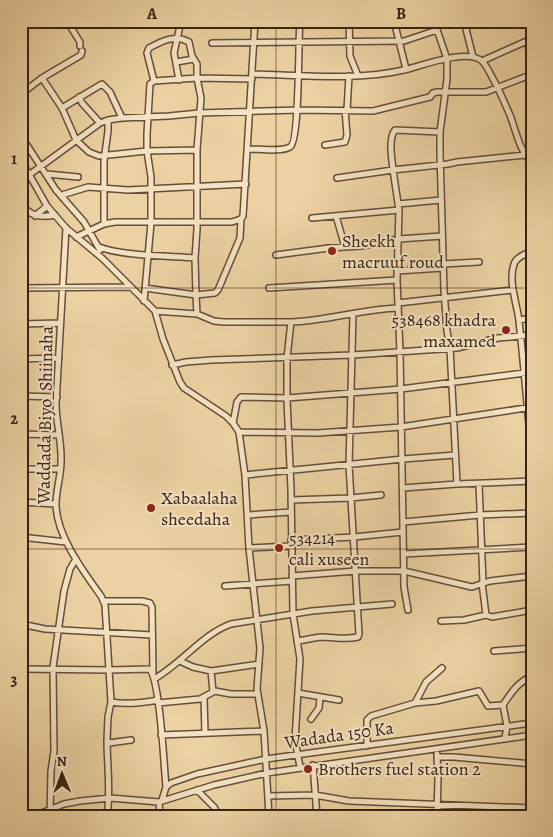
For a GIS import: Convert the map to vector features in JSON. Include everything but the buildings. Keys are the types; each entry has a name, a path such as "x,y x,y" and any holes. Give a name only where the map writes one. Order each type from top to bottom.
{"street":[{"path":"21,94 42,78 81,55 80,42 67,21"},
{"path":"179,80 174,53 181,21"},
{"path":"145,288 196,295 215,293 238,244 246,184 255,21"},
{"path":"248,149 290,148 295,138 298,110 298,42 300,21"},
{"path":"349,21 350,56 358,76"},
{"path":"394,21 406,69"},
{"path":"434,21 447,59 440,132 440,165 444,298 450,348 457,484"},
{"path":"464,21 473,57"},
{"path":"212,43 404,41 437,30"},
{"path":"532,32 528,46 532,58"},
{"path":"154,81 147,52 149,48 165,40 176,38 189,42 198,71 197,78 201,98 197,150 194,258 197,314"},
{"path":"482,61 529,40"},
{"path":"144,301 151,223 151,188 147,151 148,116 150,84 154,81 298,75 358,76 406,69 420,64 447,59 473,57 482,61 498,88 525,155 532,163"},
{"path":"176,62 194,59"},
{"path":"324,145 345,142 347,135 346,110 349,76"},
{"path":"29,174 100,123 108,120 250,111 374,111 430,97 433,93 486,92 532,77"},
{"path":"42,78 62,108 76,140 89,152 99,156 147,151 197,150"},
{"path":"62,108 100,84 104,85 110,92 122,118"},
{"path":"79,97 100,123"},
{"path":"104,224 105,155 108,120"},
{"path":"408,610 404,587 403,459 397,280 398,207 393,170 392,141 395,130 440,132"},
{"path":"21,136 56,190 84,222 99,247 102,258"},
{"path":"337,178 525,155"},
{"path":"21,160 54,215 76,237 102,258 155,311 172,365 184,388 208,403 233,423 239,432 245,475 252,583 260,648 257,682 264,731 269,816"},
{"path":"47,174 78,177"},
{"path":"62,195 88,187 128,190 246,184"},
{"path":"312,218 441,200"},
{"path":"21,204 35,216 45,217 54,215"},
{"path":"35,216 47,206"},
{"path":"336,216 344,247"},
{"path":"76,237 104,224 115,222 232,222 242,219"},
{"name":"Waddada Biyo_Shiinaha","path":"66,228 56,417 59,435 60,469 56,504 58,520 66,542 104,601 108,634 111,702 107,740 110,798 107,816"},
{"path":"276,255 399,239 442,236"},
{"path":"99,247 112,251 194,258"},
{"path":"532,251 514,262 513,290 519,320 530,407 532,454"},
{"path":"397,271 478,262"},
{"path":"269,288 397,280"},
{"path":"21,288 130,287"},
{"path":"155,311 197,314 214,322 308,322 444,298 513,290"},
{"path":"297,641 318,638 358,637 350,465 353,314"},
{"path":"519,320 532,318"},
{"path":"291,322 287,358 287,398 293,614 300,658 295,740 300,767"},
{"path":"21,324 60,323"},
{"path":"172,365 219,359 352,355 450,348 498,338 532,335"},
{"path":"21,359 59,358"},
{"path":"233,423 238,399 242,398 287,398 401,389 532,372"},
{"path":"21,396 57,398"},
{"path":"239,432 351,431 401,428 530,407"},
{"path":"21,434 59,435"},
{"path":"245,475 403,459 455,456"},
{"path":"21,468 60,469"},
{"path":"403,488 532,481"},
{"path":"479,484 482,583 486,615"},
{"path":"291,500 381,495"},
{"path":"21,502 56,504"},
{"path":"248,515 291,512"},
{"path":"403,522 480,515 532,513"},
{"path":"249,548 403,532"},
{"path":"21,537 66,542"},
{"path":"404,554 532,547"},
{"path":"50,816 51,771 54,751 53,670 64,591 70,569 76,559"},
{"path":"225,586 356,571 404,571 468,586 476,586 495,580 532,576"},
{"path":"104,601 148,602 152,607 154,676 166,787 160,801 160,816"},
{"path":"154,676 180,661 220,628 293,614 392,604"},
{"path":"441,621 464,620 486,615 492,617 532,610"},
{"path":"21,626 108,634 152,635"},
{"path":"494,651 532,648"},
{"path":"180,661 193,667 211,671 259,664"},
{"path":"415,703 426,682 442,668"},
{"path":"21,669 149,669 154,676"},
{"path":"211,671 213,692"},
{"path":"505,738 507,726 503,705 511,692 524,679 532,676"},
{"path":"367,746 367,720 369,717 415,703 436,701 480,691 488,706 503,705"},
{"path":"111,702 123,704 204,698 213,692 258,694"},
{"path":"298,693 339,700"},
{"path":"311,719 319,708 320,696"},
{"path":"204,698 206,734"},
{"name":"Wadada 150 Ka","path":"166,787 197,774 266,758 532,723"},
{"path":"161,735 264,731"},
{"name":"Wadada 150 Ka","path":"34,816 50,809 80,801 110,798 160,801 197,790 300,767 532,735"},
{"path":"107,740 109,743 131,740"},
{"path":"437,748 437,816"},
{"path":"438,757 532,764"},
{"path":"313,765 317,816"},
{"path":"197,790 214,807 219,816"},
{"path":"268,796 315,795 349,800 532,808"}],"place":[{"name":"Sheekh macruuf roud","path":"332,251"},
{"name":"538468 khadra maxamed","path":"506,330"},
{"name":"Xabaalaha sheedaha","path":"151,508"},
{"name":"534214 cali xuseen","path":"279,548"},
{"name":"Brothers fuel station 2","path":"308,769"}]}
